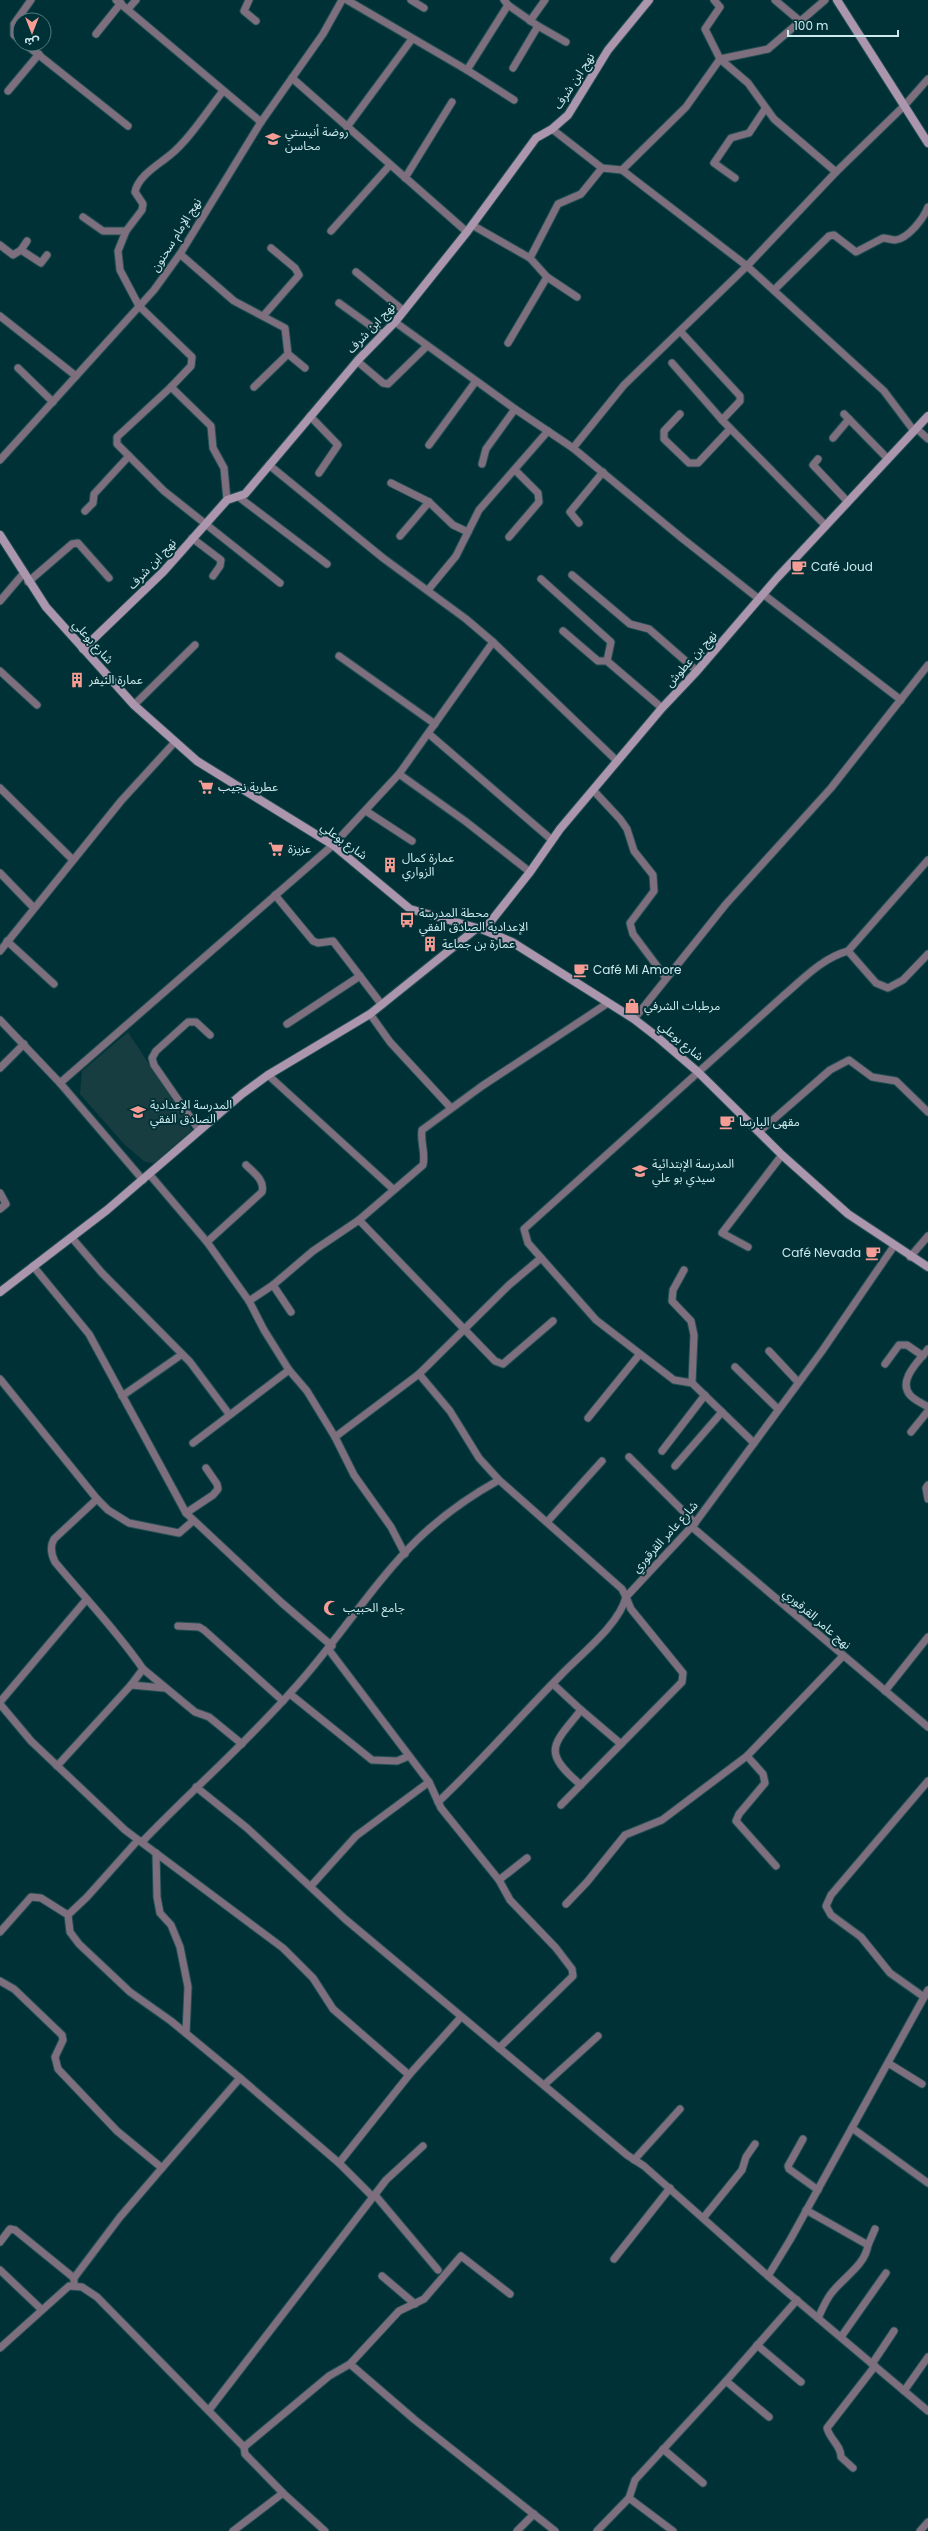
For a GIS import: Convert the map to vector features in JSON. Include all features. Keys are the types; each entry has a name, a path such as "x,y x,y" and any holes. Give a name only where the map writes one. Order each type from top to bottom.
{"street":[{"path":"22,12 31,0"},
{"path":"128,9 136,0"},
{"path":"249,0 244,11 256,21"},
{"name":"نهج الإمام سحنون","path":"0,460 139,306 180,254 261,122 323,34 342,0"},
{"path":"347,0 467,70 514,100"},
{"path":"411,0 424,8"},
{"path":"530,21 545,0"},
{"name":"نهج ابن شرف","path":"240,498 357,360 395,322 467,232 536,138 552,129 568,114 608,50 649,0"},
{"path":"714,0 720,8 705,29 720,59 748,83 765,109 795,139 836,172"},
{"path":"775,0 801,22"},
{"path":"622,170 686,107 720,59 768,49 825,0"},
{"path":"838,0 928,143"},
{"path":"96,34 118,2 261,122"},
{"path":"467,70 506,2 530,21 566,42"},
{"path":"513,68 538,26"},
{"path":"347,127 412,39"},
{"path":"35,52 128,126"},
{"path":"8,91 38,54"},
{"path":"292,78 467,232"},
{"path":"573,448 624,385 682,332 836,172 905,105 928,79"},
{"path":"223,91 172,154 154,167 136,186 135,192 143,204 142,210 126,231 118,251 120,270 139,306 192,357 191,366 117,438 117,444 164,491 206,522 280,583"},
{"path":"405,178 452,102"},
{"path":"735,178 714,163 731,138 749,133 765,109"},
{"path":"552,129 602,168 622,170 747,266 884,391 915,429 928,439"},
{"path":"331,231 390,164"},
{"path":"530,258 558,204 581,194 602,168"},
{"path":"774,290 829,236 834,235 851,250 861,251 883,238 895,240 899,238 920,222 928,207"},
{"path":"83,217 103,231 126,231"},
{"path":"472,225 530,258 547,277 577,297"},
{"path":"0,245 13,255 21,250 27,241"},
{"path":"264,315 299,275 295,268 271,248"},
{"path":"21,250 41,263 47,255"},
{"path":"180,254 234,301 264,315 285,328 288,354 304,368"},
{"path":"356,272 404,311"},
{"path":"508,343 547,277"},
{"path":"339,303 382,334"},
{"path":"0,316 76,376"},
{"path":"395,322 515,409 573,448 761,596 900,700"},
{"path":"682,332 740,396 740,401 722,420"},
{"path":"357,360 382,383 388,384 427,346"},
{"path":"254,387 288,354"},
{"path":"672,363 730,429 825,525"},
{"path":"18,368 53,402"},
{"path":"429,445 476,380"},
{"path":"171,387 211,426 213,448 224,468 227,500 240,498 327,564"},
{"path":"482,464 486,449 515,409"},
{"path":"680,414 664,431 664,439 689,463 698,463 730,429"},
{"path":"310,416 338,445 319,472"},
{"path":"833,438 847,416 888,459"},
{"name":"نهج بن عطوش","path":"0,1292 72,1238 143,1180 199,1130 268,1075 370,1014 481,929 530,872 552,840 592,790 662,708 697,671 761,596 825,525 928,416"},
{"path":"428,590 456,556 479,510 548,431"},
{"path":"85,511 93,502 94,494 129,456"},
{"path":"818,459 813,465 848,502"},
{"path":"269,465 382,558 428,590 493,642 618,761"},
{"path":"508,538 539,502 538,493 515,470"},
{"path":"579,523 570,512 603,472"},
{"path":"391,483 428,502 453,525 468,532"},
{"name":"نهج ابن شرف","path":"83,649 163,572 227,500"},
{"path":"400,536 428,502"},
{"name":"شارع بوعلي","path":"0,535 28,582 46,607 134,705 174,742 214,773 333,845 410,909 481,929 512,942 634,1019 698,1072 782,1155 848,1214 910,1257 928,1267"},
{"path":"192,538 221,560 220,566 213,576"},
{"path":"28,582 72,544 78,543 109,578"},
{"path":"0,601 23,574"},
{"path":"572,575 630,624 649,629 697,671"},
{"path":"541,580 611,642 608,661"},
{"path":"563,631 598,661 608,661 662,708"},
{"path":"60,1083 333,845 399,774 493,642"},
{"path":"134,705 195,645"},
{"path":"339,656 435,724"},
{"path":"634,1019 758,866 831,788 928,665"},
{"path":"0,671 37,705"},
{"path":"428,734 552,840"},
{"path":"0,951 73,860 174,742"},
{"path":"399,774 465,821 530,872"},
{"path":"0,788 73,860"},
{"path":"592,790 620,819 627,829 634,852 653,875 654,891 630,923 633,934 666,978"},
{"path":"366,811 412,841"},
{"path":"754,1443 692,1383 674,1380 639,1355 596,1320 541,1258 524,1236 524,1229 527,1224 601,1161 698,1072 823,962 848,951 928,860"},
{"path":"0,873 34,908"},
{"path":"275,895 312,941 318,943 332,941 382,1005"},
{"path":"7,941 54,984"},
{"path":"848,951 876,983 888,988 903,980 928,954"},
{"path":"286,1024 360,976"},
{"path":"249,1301 273,1285 313,1252 359,1220 393,1189 423,1165 425,1157 420,1139 422,1130 451,1108 608,1003"},
{"path":"370,1014 390,1042 451,1108"},
{"path":"0,1020 60,1083 143,1180"},
{"path":"199,1130 154,1065 152,1058 156,1051 188,1022 196,1022 210,1036"},
{"path":"0,1068 24,1044"},
{"path":"759,1132 830,1070 849,1060 872,1077 896,1081 928,1112"},
{"path":"268,1075 393,1189"},
{"path":"748,1247 722,1233 782,1155"},
{"path":"207,1242 262,1192 263,1186 261,1180 246,1165"},
{"path":"150,1174 207,1242 249,1301 264,1330 289,1370 307,1392 335,1437 354,1475 391,1527 405,1554"},
{"path":"0,1193 6,1204 0,1209"},
{"path":"359,1220 495,1362 504,1364 552,1321"},
{"path":"910,1257 928,1236"},
{"path":"72,1238 102,1273 180,1355 190,1362 229,1414"},
{"name":"شارع عامر القرقوري","path":"438,1802 473,1769 492,1746 612,1621 623,1608 626,1597 694,1525 845,1320 894,1246"},
{"path":"335,1437 419,1374 509,1285 541,1258"},
{"path":"33,1266 89,1334 186,1513 331,1648 408,1756 429,1782 438,1802 499,1880 510,1900 556,1948 572,1969 573,1976 499,2048"},
{"path":"684,1270 673,1290 672,1301 691,1321 694,1336 692,1383"},
{"path":"273,1285 292,1312"},
{"path":"885,1364 899,1345 907,1345 923,1356"},
{"path":"928,1350 907,1378 906,1386 909,1394 928,1407"},
{"path":"769,1351 798,1382"},
{"path":"122,1396 148,1380 180,1355"},
{"path":"588,1418 639,1355"},
{"path":"735,1367 778,1409"},
{"path":"194,1443 229,1414 289,1370"},
{"path":"419,1374 450,1411 479,1458 498,1480 548,1522 622,1589 630,1609 683,1673 682,1682 561,1805"},
{"path":"0,1379 97,1499 118,1518 129,1523 179,1533 193,1521"},
{"path":"662,1450 705,1395"},
{"path":"910,1432 928,1410"},
{"path":"676,1466 722,1412"},
{"name":"نهج عامر القرقوري","path":"629,1457 694,1525 843,1656 928,1727"},
{"path":"548,1522 602,1461"},
{"path":"186,1513 213,1495 218,1489 217,1484 206,1468"},
{"path":"68,1915 140,1841 242,1744 290,1694 331,1648 405,1554 444,1517 498,1480"},
{"path":"928,1485 926,1488 928,1499"},
{"path":"97,1499 59,1533 51,1546 55,1562 86,1600 116,1633 142,1669 195,1712 209,1717 242,1744"},
{"path":"86,1600 0,1703 31,1742 102,1811 156,1854 283,1948 313,1978 333,2009 409,2076"},
{"path":"178,1626 199,1627 204,1630 283,1701"},
{"path":"885,1691 928,1637"},
{"path":"566,1904 587,1882 626,1835 634,1830 662,1820 747,1756 843,1656"},
{"path":"56,1766 130,1685 142,1669"},
{"path":"553,1684 621,1744"},
{"path":"130,1685 166,1689"},
{"path":"290,1694 372,1760 398,1761 408,1756"},
{"path":"581,1710 562,1731 555,1745 558,1762 564,1770 581,1785"},
{"path":"747,1756 763,1774 765,1783 739,1814 736,1821 776,1866"},
{"path":"924,1997 890,1973 861,1937 831,1915 826,1906 831,1896 928,1781"},
{"path":"311,1886 356,1836 429,1782"},
{"path":"196,1787 246,1828 345,1918 376,1942 461,2017 670,2188 768,2276 928,2412"},
{"path":"156,1854 157,1897 160,1913 170,1924 180,1947 188,1987 186,2033"},
{"path":"499,1880 527,1858"},
{"path":"0,1932 32,1897 41,1898 68,1915"},
{"path":"68,1915 70,1932 79,1944 130,1992 186,2033 339,2163 374,2196 438,2270"},
{"path":"0,1981 14,1989 62,2035 63,2040 54,2057 58,2069 117,2131 162,2168"},
{"path":"768,2276 818,2190 928,1990"},
{"path":"339,2163 409,2076 461,2017"},
{"path":"544,2085 598,2036"},
{"path":"888,2063 922,2084"},
{"path":"74,2286 74,2278 120,2217 240,2078"},
{"path":"634,2160 680,2109"},
{"path":"852,2128 928,2183"},
{"path":"803,2139 788,2166 789,2169 818,2190"},
{"path":"704,2217 742,2170 746,2157 755,2144"},
{"path":"209,2410 386,2180 423,2146"},
{"path":"614,2259 670,2188"},
{"path":"806,2210 868,2245"},
{"path":"0,2242 10,2229 15,2230 74,2278"},
{"path":"818,2318 829,2296 857,2268 867,2252 868,2245 875,2229"},
{"path":"244,2447 329,2376 350,2364 398,2311 405,2306 415,2304 424,2299 461,2256 510,2294"},
{"path":"0,2270 42,2309"},
{"path":"841,2337 886,2273"},
{"path":"382,2276 415,2304"},
{"path":"0,2348 69,2286 82,2287 97,2298 209,2410 244,2447 245,2454 283,2493 325,2531"},
{"path":"597,2531 629,2498 635,2480 726,2381 797,2300"},
{"path":"854,2468 841,2457 841,2448 829,2435 827,2428 873,2365 894,2331"},
{"path":"757,2345 801,2382"},
{"path":"904,2391 928,2357"},
{"path":"350,2364 415,2420 555,2531"},
{"path":"726,2381 769,2417"},
{"path":"663,2449 703,2483"},
{"path":"233,2531 283,2493"},
{"path":"629,2498 673,2531"},
{"path":"517,2531 534,2514"},
{"path":"920,2531 928,2522"}],"shaded area":[{"name":"المدرسة الإعدادية الصادق الفقي","path":"128,1032 192,1130 154,1163 145,1162 124,1144 80,1094 82,1071"}],"place":[{"name":"روضة أنيستي محاسن","path":"273,139"},
{"name":"Café Joud","path":"799,567"},
{"name":"عمارة النيفر","path":"77,680"},
{"name":"عطرية نجيب","path":"206,787"},
{"name":"عزيزة","path":"276,849"},
{"name":"عمارة كمال الزواري","path":"390,865"},
{"name":"محطة المدرسة الإعدادية الصادق الفقي","path":"407,920"},
{"name":"عمارة بن جماعة","path":"430,944"},
{"name":"Café Mi Amore","path":"581,970"},
{"name":"مرطبات الشرفي","path":"632,1006"},
{"name":"المدرسة الإعدادية الصادق الفقي","path":"138,1112"},
{"name":"مقهى البارسا","path":"727,1122"},
{"name":"المدرسة الإبتدائية سيدي بو علي","path":"640,1171"},
{"name":"Café Nevada","path":"873,1253"},
{"name":"جامع الحبيب","path":"331,1608"}]}
